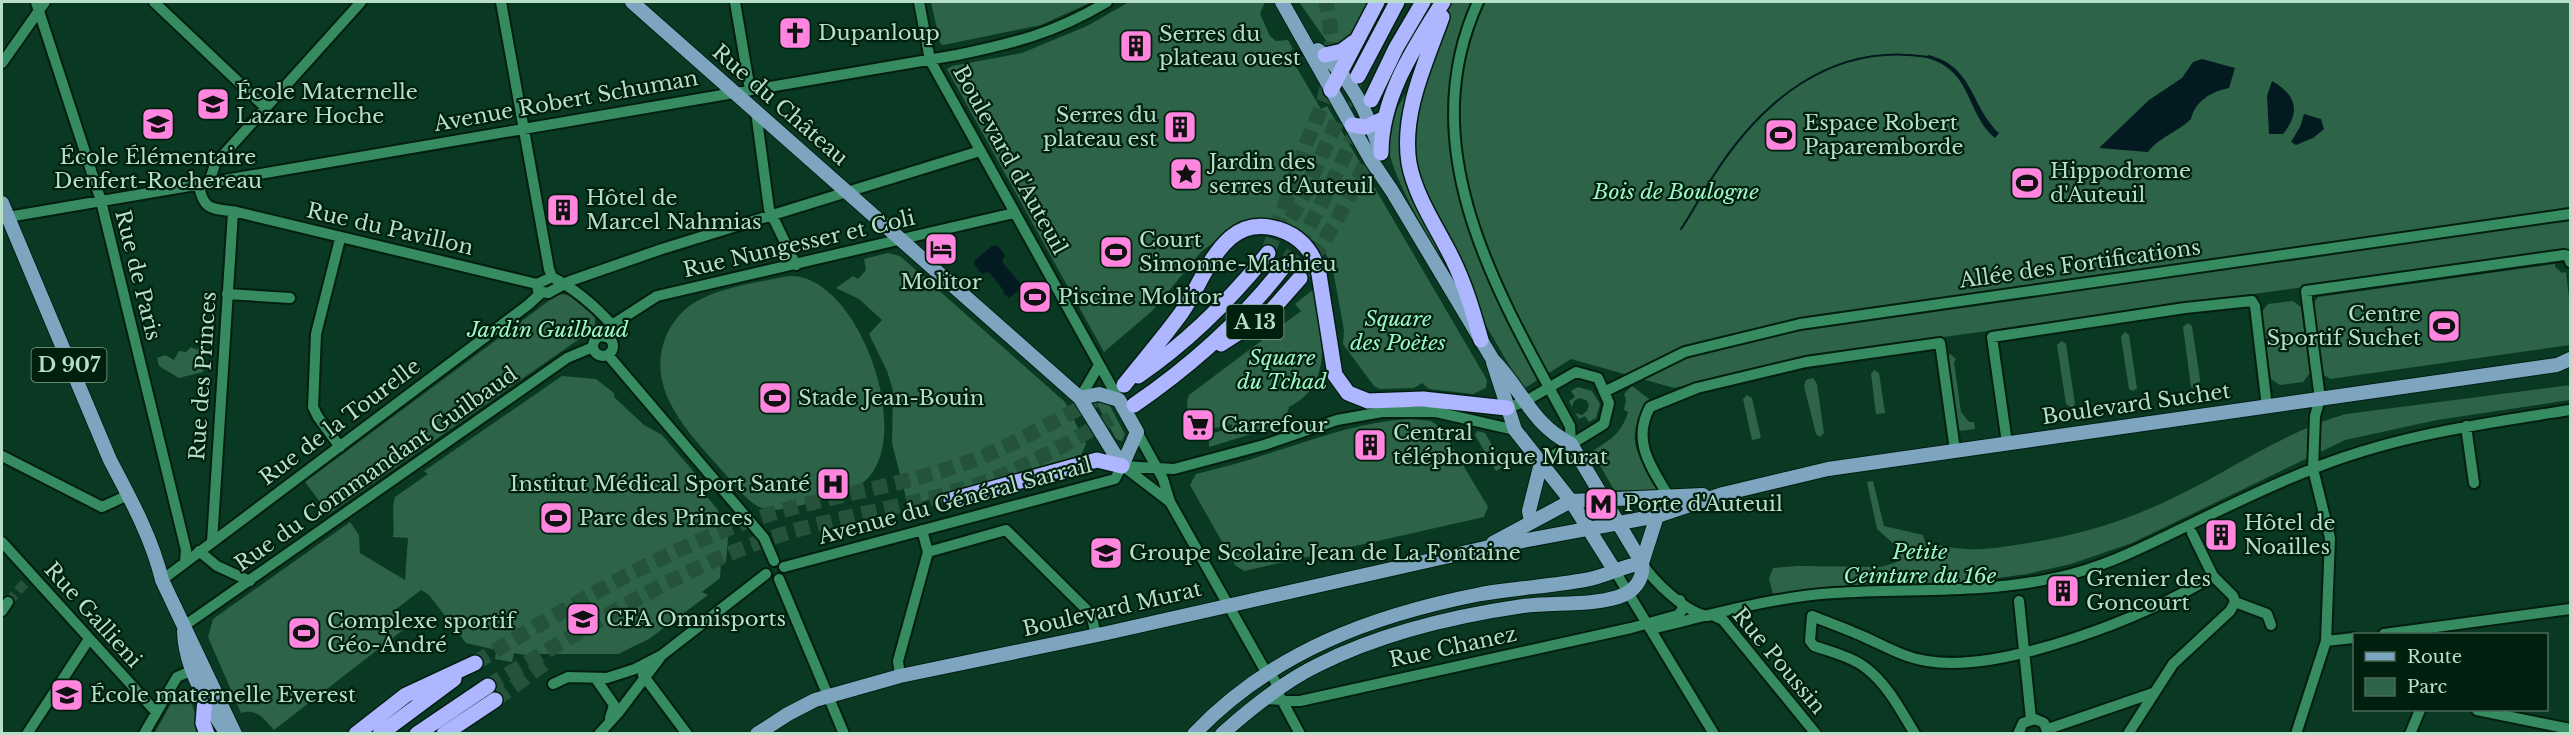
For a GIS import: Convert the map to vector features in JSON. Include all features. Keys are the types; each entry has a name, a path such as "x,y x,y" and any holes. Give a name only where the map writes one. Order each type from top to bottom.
{"highway":[{"path":"1331,90 1354,42 1377,2"},
{"path":"1358,76 1397,2"},
{"path":"1371,100 1396,48 1423,2"},
{"path":"1381,153 1380,123 1416,62 1442,9"},
{"path":"1442,9 1413,101 1409,122 1409,161 1420,195 1470,298 1481,340"},
{"path":"1325,55 1341,51 1354,42"},
{"path":"1352,125 1380,123"},
{"path":"1268,253 1238,289 1196,331 1124,385 1182,312 1220,247 1234,235 1245,230 1270,228 1296,238 1315,260 1320,274 1335,375 1348,393 1368,401 1423,399 1507,408"},
{"path":"1134,405 1201,356 1250,307 1284,265"},
{"name":"A 13","path":"1201,356 1270,312 1300,278"},
{"path":"951,500 1096,460 1122,466"},
{"path":"356,734 406,695 475,663 380,734"},
{"path":"417,734 488,686"},
{"path":"205,698 203,723 207,734"},
{"path":"444,734 495,700"}],"main road":[{"name":"Rue du Château","path":"632,2 1080,398"},
{"path":"1282,2 1331,90 1493,360 1507,375 1524,402 1553,435 1571,444 1642,563"},
{"path":"1303,38 1325,55 1380,123"},
{"path":"1381,153 1392,191"},
{"name":"D 907","path":"2,203 3,220 125,497 158,560 162,580 184,626"},
{"name":"Boulevard Suchet","path":"1589,530 1657,516 1723,494 1828,469 2564,367 2571,359"},
{"path":"1493,360 1515,430 1571,501 1614,571"},
{"path":"1119,400 1099,394 1080,398 1122,466"},
{"name":"Boulevard d'Auteuil","path":"1119,400 1137,432"},
{"path":"1122,466 1137,432"},
{"path":"1531,522 1529,511 1541,463"},
{"name":"Boulevard Suchet","path":"1571,501 1723,494"},
{"path":"1635,520 1648,511 1658,508 1669,497"},
{"name":"Boulevard Murat","path":"1485,548 1571,501"},
{"path":"1222,734 1317,665 1360,646 1400,633 1495,610 1610,598 1628,592 1641,579 1642,563 1657,516"},
{"name":"Boulevard Murat","path":"757,734 788,714 827,696 900,676 1096,635 1485,548 1589,530"},
{"path":"1194,734 1266,672 1352,628 1390,616 1482,594 1593,578 1642,563"},
{"path":"184,626 186,652 193,670 205,698 227,734"},
{"path":"184,626 235,734"}],"street":[{"path":"154,2 266,108"},
{"path":"204,184 215,164 361,2"},
{"path":"501,2 549,269 552,277 577,292 612,325"},
{"path":"735,2 750,90"},
{"name":"Boulevard d'Auteuil","path":"919,2 930,60 1119,400"},
{"name":"Avenue Robert Schuman","path":"3,220 523,128 930,60 1017,42 1063,26 1107,2"},
{"path":"1478,2 1465,36 1457,79 1455,132 1459,167 1471,220 1486,265 1510,317 1570,426 1571,444"},
{"path":"2,63 40,4"},
{"name":"Rue de Paris","path":"40,4 101,201 186,550 185,562"},
{"path":"756,112 772,216 796,265"},
{"path":"552,277 539,288 548,293 564,283 662,249 980,151"},
{"name":"Rue du Pavillon","path":"204,184 202,200 208,206 539,288"},
{"name":"Rue des Princes","path":"212,542 233,212"},
{"name":"Rue Nungesser et Coli","path":"605,337 612,325 657,296 1014,213"},
{"name":"Allée des Fortifications","path":"1606,391 1685,352 1800,324 2571,214"},
{"path":"340,239 316,334 314,407 318,417 340,447"},
{"path":"2296,734 2326,641 2330,538 2313,469 2315,423 2320,399 2306,291 2564,255 2570,259"},
{"name":"Rue de la Tourelle","path":"162,580 528,305 539,288"},
{"path":"227,294 290,298"},
{"path":"2007,443 1992,337 2185,308 2252,301 2267,407"},
{"path":"605,337 611,340 613,347 608,355"},
{"name":"Rue du Commandant Guilbaud","path":"184,626 567,358 593,347 596,339 605,337"},
{"path":"1669,497 1642,446 1646,415 1650,407 1697,388 1806,362 1940,343 1955,450"},
{"path":"593,347 598,355 608,355 764,538 784,572 779,579 773,580 766,574"},
{"path":"1080,398 1099,365"},
{"path":"1507,408 1524,402 1576,372 1598,378 1606,391 1609,403 1604,424 1541,463"},
{"path":"1649,626 1832,593 1970,590 2058,578 2136,551 2313,469 2378,445 2427,433 2571,410"},
{"name":"Avenue du Général Sarrail","path":"779,564 922,530 1115,478 1122,466 1174,469 1226,456 1337,420 1382,412 1436,412 1515,430"},
{"path":"2466,426 2474,483"},
{"name":"Boulevard d'Auteuil","path":"1137,432 1157,469 1170,502"},
{"path":"2,456 102,507 125,497"},
{"path":"1122,466 1170,502 1266,672 1264,677 1275,697 1300,734"},
{"path":"1002,509 1006,530 1091,614 1096,635"},
{"path":"900,676 897,661 928,552 922,530"},
{"name":"Avenue du Général Sarrail","path":"928,552 1006,530"},
{"path":"2192,534 2213,576 2235,602 2267,614 2271,625"},
{"name":"Rue Gallieni","path":"2,542 156,712"},
{"path":"200,552 217,566 250,581"},
{"name":"Rue Poussin","path":"1642,563 1657,584 1697,612 1724,622 1816,734"},
{"path":"553,684 568,676 596,679 635,669 662,655 766,574 767,566 779,564"},
{"path":"1614,571 1714,734"},
{"path":"1915,734 1895,701 1867,669 1851,659 1814,646 1810,641 1812,616 1856,633 1902,655 1929,662 1963,663 2025,653 2062,642 2169,601 2213,576"},
{"path":"779,579 844,734"},
{"path":"1649,626 1679,614 1683,608 1680,600"},
{"path":"2019,600 2031,719"},
{"path":"2128,734 2173,664 2230,611 2235,602"},
{"path":"2401,633 2452,630 2571,609"},
{"name":"Rue Chanez","path":"1275,697 1300,701 1649,626"},
{"path":"2326,641 2353,638"},
{"path":"27,734 89,639"},
{"path":"599,734 646,678 662,655"},
{"path":"635,669 646,678 687,734"},
{"path":"144,734 177,677 193,670 209,679"},
{"path":"596,679 614,705 608,722"},
{"path":"2019,734 2023,723 2031,719 2041,721 2048,731 2153,693"},
{"path":"2410,734 2420,711"},
{"path":"2482,711 2571,729"},
{"path":"1804,721 1804,734"}],"green space":[{"path":"931,2 1092,2 1041,25 943,45 940,43"},
{"name":"Jardin des serres d’Auteuil","path":"1129,2 1265,2 1260,14 1270,36 1276,41 1288,40 1293,49 1288,53 1321,109 1327,106 1487,380 1486,388 1473,394 1429,389 1422,383 1414,388 1380,389 1374,386 1343,344 1344,330 1332,265 1321,246 1295,229 1236,226 1202,251 1152,311 1104,352 947,69 952,66 1022,53 1087,26"},
{"path":"1299,2 1370,2 1345,44 1330,46"},
{"name":"Bois de Boulogne","path":"1449,2 2570,2 2570,250 1799,357 1674,388 1571,359 1523,389 1484,322 1470,284 1414,169 1412,136 1426,79 1450,19 1441,14"},
{"path":"1413,81 1405,105 1401,135 1454,279 1411,206 1392,164 1388,145 1390,124"},
{"path":"888,253 900,256 1065,402 1086,444 1081,455 921,502 923,513 911,517 892,443 893,390 887,371 869,334 882,320 859,299 836,288 853,276 858,279 866,270 864,259"},
{"name":"Centre Sportif Suchet","path":"2555,264 2555,267 2562,273 2566,272 2570,306 2570,345 2330,379 2324,375 2313,304 2318,297"},
{"name":"Stade Jean-Bouin","path":"789,276 814,282 837,300 857,328 872,360 882,396 884,430 879,459 865,481 839,495 794,507 770,510 754,504 746,497 699,444 674,411 661,374 661,355 673,323 685,309 696,302 733,288"},
{"name":"Square du Tchad","path":"1314,289 1320,322 1322,355 1314,385 1304,397 1289,407 1284,424 1209,447 1209,434 1232,428 1232,424 1210,428 1201,427 1193,421 1188,411 1189,395 1301,311 1295,304"},
{"name":"Jardin Guilbaud","path":"558,294 569,295 595,317 595,328 329,514 305,482"},
{"path":"2293,301 2301,307 2310,373 2303,382 2280,385 2271,379 2261,313 2268,304"},
{"path":"2188,323 2192,326 2201,386 2196,390 2191,387 2183,327"},
{"path":"2125,332 2129,335 2137,388 2133,391 2129,389 2121,337"},
{"path":"2062,341 2066,344 2075,404 2072,408 2066,404 2057,345"},
{"path":"200,345 205,345 203,372 179,378 159,366 157,358 165,355 174,360 179,351 186,352 191,347 197,350"},
{"path":"1950,354 1956,359 1954,362 1961,412 1969,422 1974,422 1975,429 1958,431 1948,357"},
{"path":"1874,370 1879,373 1885,413 1876,414 1871,374"},
{"name":"Parc des Princes","path":"562,376 596,379 614,393 614,397 644,425 662,435 711,492 707,493 708,498 718,510 719,526 729,527 726,562 721,561 720,578 702,592 708,595 649,639 618,654 532,654 531,656 514,653 512,662 495,659 496,650 466,643 429,595 421,590 395,610 394,617 403,630 274,730 256,713 241,713 208,637 213,619 350,522 359,535 360,553 405,580 408,538 393,537 395,497 428,474 424,471"},
{"path":"1813,378 1817,384 1824,433 1820,437 1816,434 1804,386 1806,380"},
{"name":"Petite Ceinture du 16e","path":"2570,385 2570,400 2437,420 2345,440 2132,543 2071,564 2027,574 1946,585 1838,586 1773,594 1769,579 1773,568 1881,567 1897,562 1897,547 1877,529 1867,482 1873,481 1884,526 1923,535 1925,542 1952,548 2000,547 2061,537 2126,518 2182,494 2297,432 2346,414"},
{"path":"1632,386 1649,399 1637,425 1635,444 1638,454 1657,487 1656,492 1614,490 1593,453 1616,434 1623,425 1628,412 1624,410 1626,400 1624,394"},
{"path":"1578,387 1592,391 1600,404 1596,418 1589,422 1585,416 1579,419 1575,413 1582,415 1587,411 1589,405 1586,400 1579,398 1574,401 1572,407 1569,401 1575,397 1571,391"},
{"path":"1747,395 1752,398 1761,438 1752,440 1743,399"},
{"path":"1102,401 1110,406 1125,434 1122,441 1116,439 1098,406 1098,403"},
{"path":"1409,419 1431,421 1441,428 1488,507 1484,517 1244,571 1235,565 1190,485 1196,474 1355,427"},
{"path":"1477,431 1485,433 1504,466 1496,471 1475,435"},
{"path":"181,690 189,696 202,733 154,734 177,693"}],"water":[{"path":"1928,55 1943,60 1963,77 1982,111 1999,133 1995,138 1985,128 1961,82 1953,72 1942,64 1927,58"},
{"path":"2202,59 2235,68 2229,88 2205,98 2196,107 2191,119 2158,142 2148,152 2099,148 2149,100 2182,78 2193,62"},
{"path":"2272,81 2287,93 2294,105 2292,119 2283,134 2269,134 2267,96"},
{"path":"2304,114 2321,119 2324,129 2313,138 2296,145 2291,142 2300,127"},
{"path":"992,246 998,246 1005,255 1002,262 1021,284 1022,288 1009,298 989,272 982,274 974,264 975,260"}],"waterway":[{"path":"1681,229 1731,150 1776,102 1802,83 1830,68 1860,58 1893,54 1928,57"}],"tunnel":[{"path":"1268,253 1306,144 1324,101 1330,70 1332,37 1326,2"},
{"path":"1279,238 1302,199 1356,79"},
{"path":"1285,265 1316,213 1361,122"},
{"path":"1300,278 1337,220 1374,147"},
{"path":"475,663 609,585 713,535 777,512 949,469 1022,439 1095,400"},
{"path":"488,686 624,606 729,554 792,531 958,491 985,482 1042,457 1134,405"},
{"path":"8,602 32,575"},
{"path":"495,700 548,661"}],"place":[{"name":"Dupanloup","path":"795,33"},
{"name":"Serres du plateau ouest","path":"1136,46"},
{"name":"École Maternelle Lazare Hoche","path":"213,104"},
{"name":"École Élémentaire Denfert-Rochereau","path":"158,124"},
{"name":"Serres du plateau est","path":"1180,127"},
{"name":"Espace Robert Paparemborde","path":"1781,135"},
{"name":"Jardin des serres d’Auteuil","path":"1186,174"},
{"name":"Hippodrome d'Auteuil","path":"2027,183"},
{"name":"Hôtel de Marcel Nahmias","path":"563,210"},
{"name":"Molitor","path":"941,249"},
{"name":"Court Simonne-Mathieu","path":"1116,252"},
{"name":"Piscine Molitor","path":"1035,297"},
{"name":"Centre Sportif Suchet","path":"2444,326"},
{"name":"Stade Jean-Bouin","path":"775,398"},
{"name":"Carrefour","path":"1198,425"},
{"name":"Central téléphonique Murat","path":"1370,445"},
{"name":"Institut Médical Sport Santé","path":"833,484"},
{"name":"Porte d'Auteuil","path":"1601,504"},
{"name":"Parc des Princes","path":"556,518"},
{"name":"Hôtel de Noailles","path":"2221,535"},
{"name":"Groupe Scolaire Jean de La Fontaine","path":"1106,553"},
{"name":"Grenier des Goncourt","path":"2063,591"},
{"name":"CFA Omnisports","path":"583,619"},
{"name":"Complexe sportif Géo-André","path":"304,633"},
{"name":"École maternelle Everest","path":"67,695"}],"park label":[{"name":"Square des Poètes","path":"1398,331"}]}
